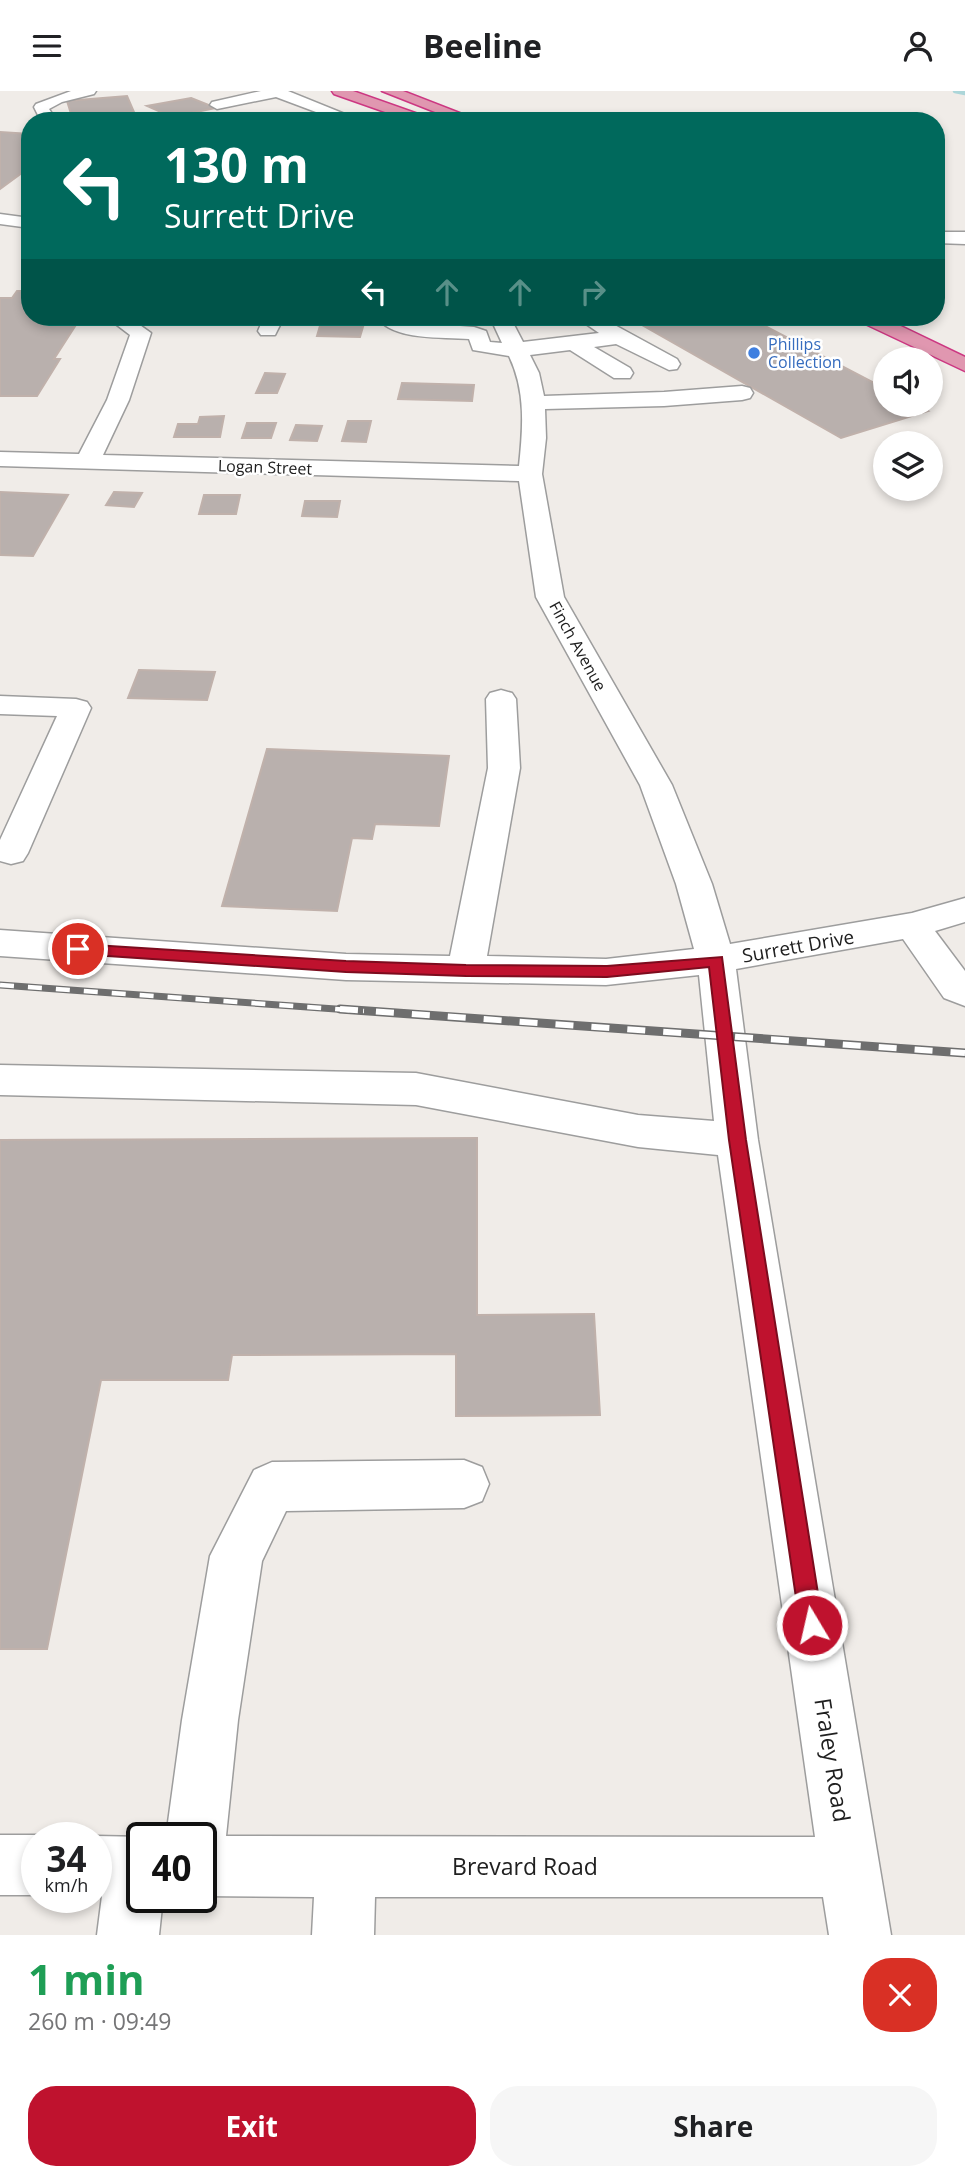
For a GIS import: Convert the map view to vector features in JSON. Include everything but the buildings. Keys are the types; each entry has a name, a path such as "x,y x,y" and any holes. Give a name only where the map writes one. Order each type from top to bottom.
{"highway":[{"path":"339,91 397,112"},
{"path":"389,91 448,112"},
{"path":"885,326 965,365"}],"street":[{"path":"44,112 41,107 57,99 89,91"},
{"path":"217,105 276,91 326,112"},
{"path":"0,219 21,222"},
{"path":"945,237 965,238"},
{"path":"87,462 118,400 141,333 130,326"},
{"path":"402,326 422,331 474,333 479,335 480,346 486,347 516,348 619,337"},
{"name":"Finch Avenue","path":"505,326 528,373 533,403 534,438 530,474 550,597 656,785 694,884 716,960"},
{"path":"601,326 669,364"},
{"path":"572,342 622,373"},
{"path":"533,403 664,399 742,393"},
{"name":"Logan Street","path":"0,459 530,474"},
{"path":"466,970 504,768 501,698"},
{"path":"0,705 76,708 11,853"},
{"name":"Surrett Drive","path":"0,943 346,967 607,972 716,960 912,925 965,910"},
{"path":"912,925 957,988 965,992"},
{"name":"Fraley Road","path":"716,960 737,1140 860,1935"},
{"path":"0,1080 416,1089 638,1131 737,1140"},
{"path":"198,1822 210,1720 236,1556 272,1487 464,1484"},
{"path":"0,1865 21,1865"},
{"path":"125,1866 128,1935"},
{"name":"Brevard Road","path":"217,1866 849,1867"},
{"path":"343,1935 346,1867"}],"waterway":[{"path":"955,91 965,93"}],"railway":[{"path":"0,985 364,1011"},
{"path":"340,1009 965,1053"}],"place":[{"name":"Phillips Collection","path":"754,353"}],"route":[{"path":"78,949 346,967 466,970 607,972 716,960 737,1140 812,1625"}]}
